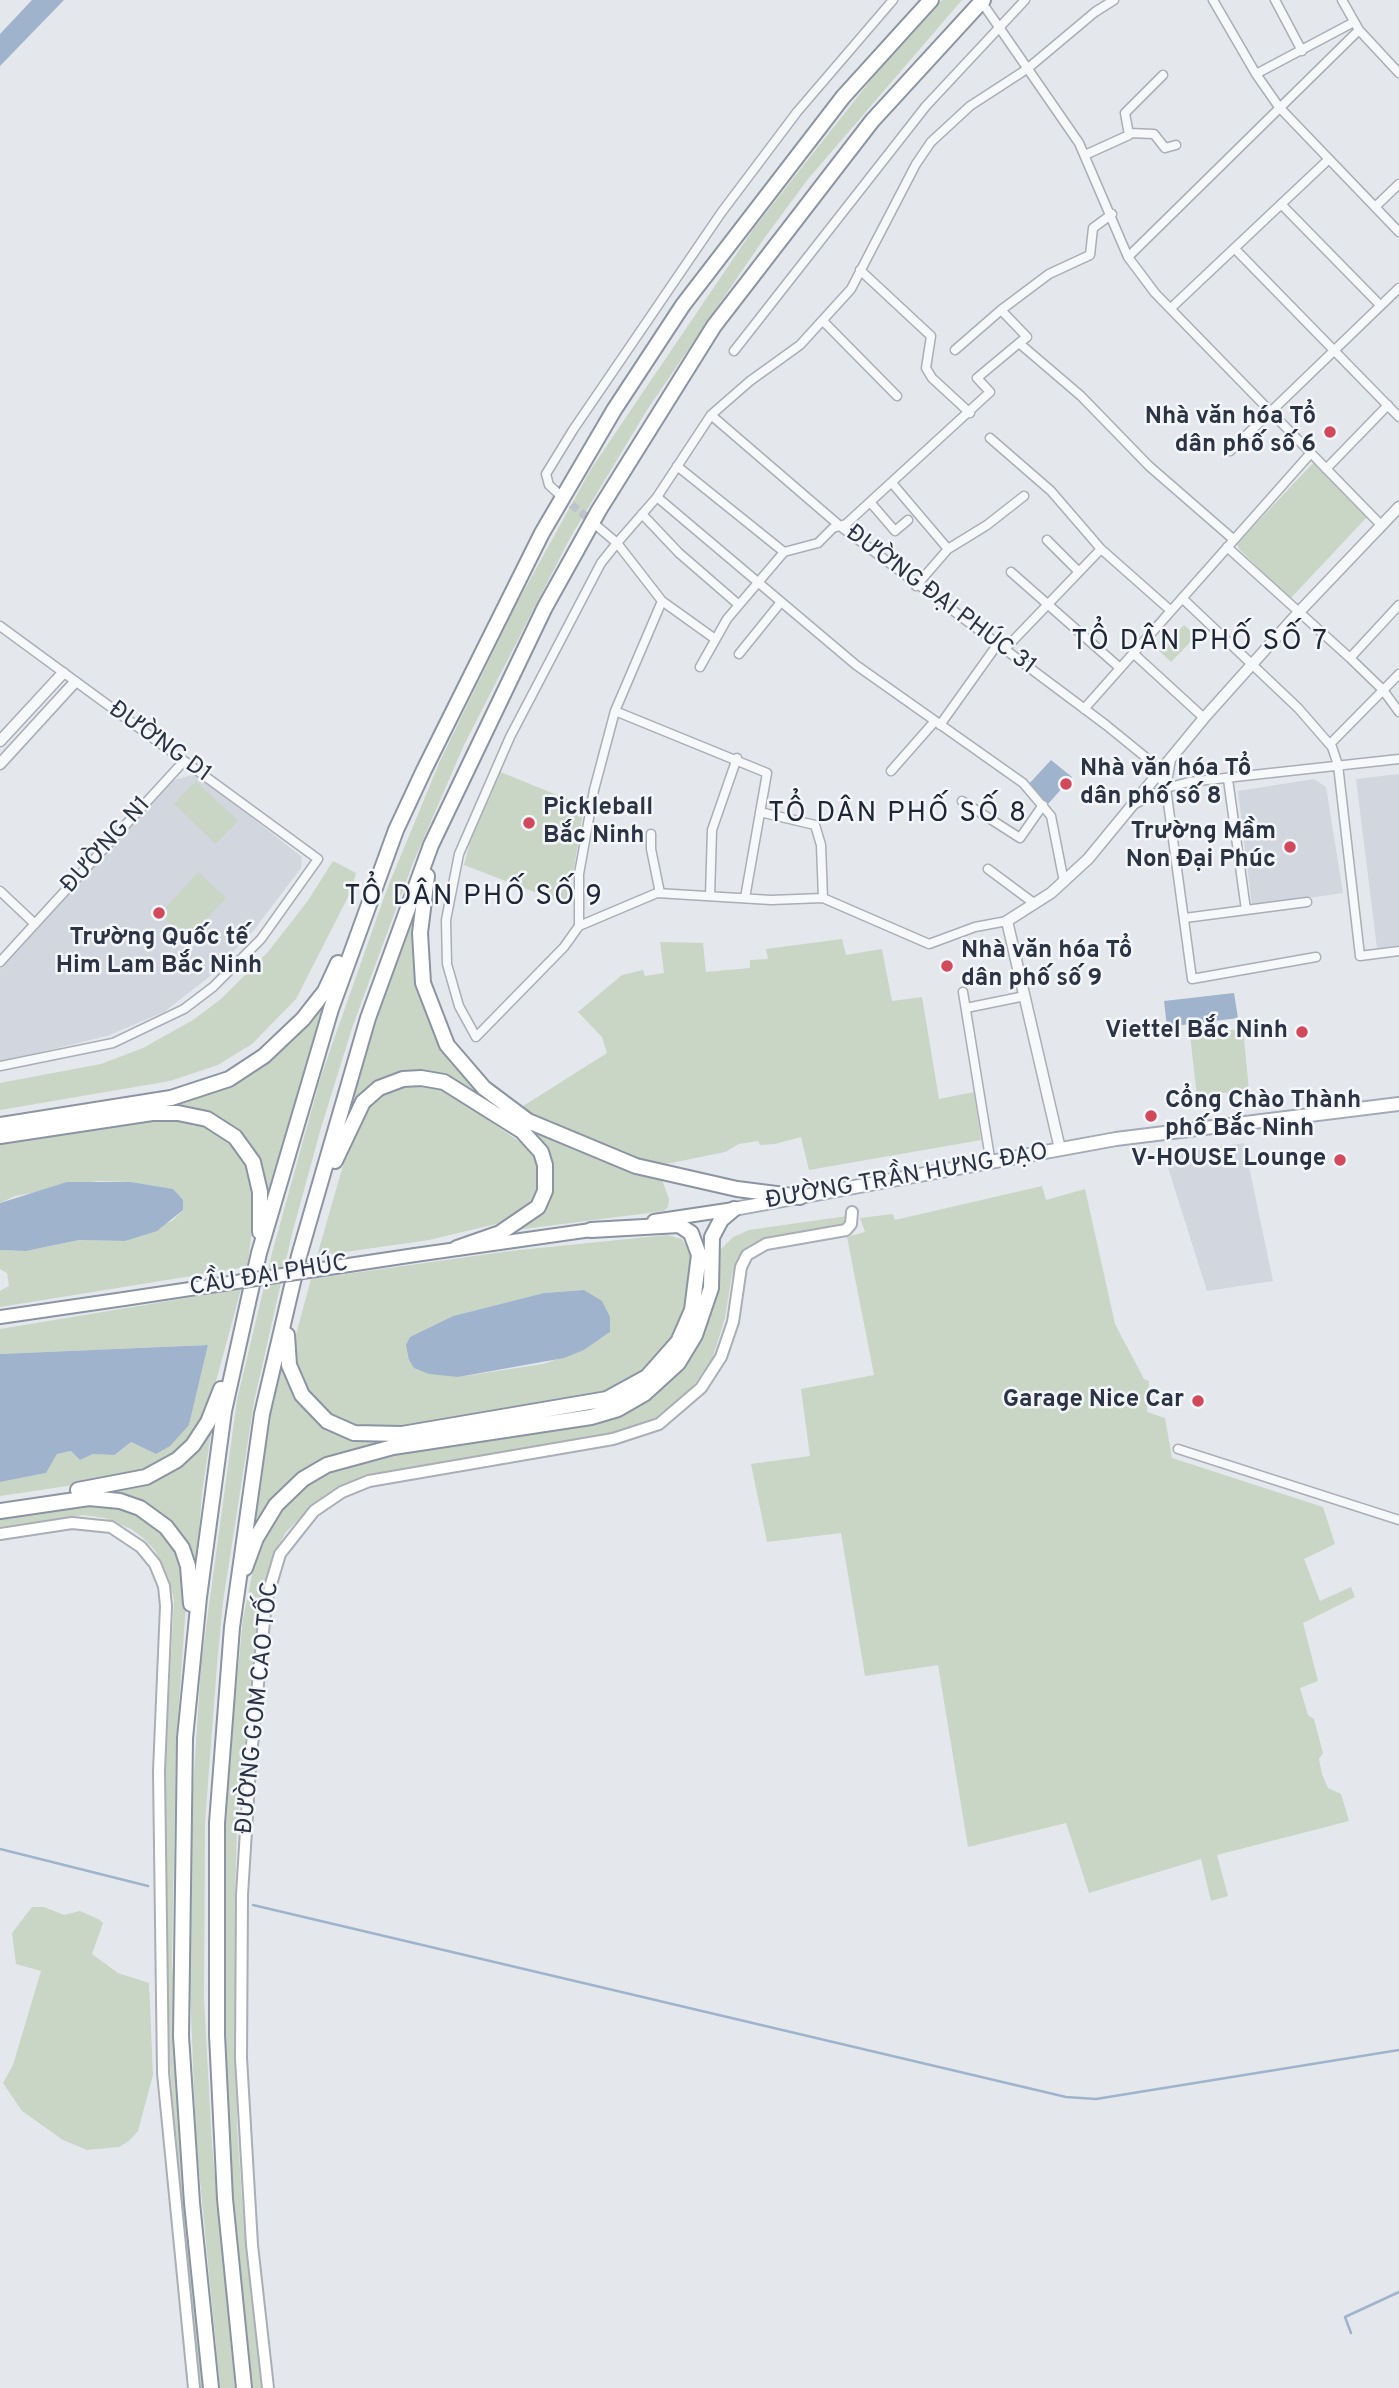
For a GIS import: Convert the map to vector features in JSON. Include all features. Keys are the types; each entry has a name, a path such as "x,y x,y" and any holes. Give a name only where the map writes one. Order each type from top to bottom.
{"highway":[{"path":"186,1738 199,1597 220,1436 249,1294 331,1009 396,830 542,533 614,410 676,315 843,97 931,0"},
{"path":"244,2388 225,2199 218,2078 216,1907 219,1795 232,1626 253,1469 299,1256 368,1018 431,845 576,550 714,326 872,121 983,2"},
{"path":"470,764 427,877 420,933 423,983 447,1045 484,1088 528,1121 572,1142 636,1166 672,1175 737,1189 800,1197"},
{"path":"0,1125 192,1093 236,1075 274,1048 303,1019 325,991 390,830 424,770"},
{"path":"308,1227 346,1132 363,1102 379,1088 394,1082 411,1078 438,1079 460,1090 522,1131 541,1152 545,1165 545,1191 531,1214 500,1233 457,1248"},
{"path":"0,1136 152,1113 178,1113 207,1119 235,1137 253,1162 260,1192 259,1252"},
{"path":"219,1795 227,1755 246,1565 256,1538 276,1505 315,1472 359,1454 581,1419 635,1401 670,1372 695,1335 711,1288 712,1237 721,1220 734,1209"},
{"path":"299,1256 286,1347 290,1370 299,1391 314,1410 341,1429 363,1434 390,1435 597,1402 628,1389 656,1369 677,1342 692,1310 698,1276 695,1240 679,1225 591,1230"},
{"path":"0,1501 138,1479 156,1473 184,1454 203,1432 216,1405 229,1349 249,1294"},
{"path":"0,1511 101,1497 120,1501 149,1513 172,1533 186,1557 191,1593 181,2036 192,2203 211,2388"}],"main road":[{"name":"ĐƯỜNG TRẦN HƯNG ĐẠO","path":"415,1255 734,1209 1132,1136 1399,1104"},
{"name":"ĐƯỜNG GOM CAO TỐC","path":"268,2388 252,2245 243,2099 242,1895 250,1766 266,1601 280,1554 314,1511 342,1492 369,1481 613,1439 659,1424 701,1388 716,1366 733,1322 741,1267 750,1253 765,1244 846,1230 851,1224 852,1212"},
{"name":"CẦU ĐẠI PHÚC","path":"0,1317 415,1255"},
{"path":"0,1534 72,1523 111,1527 141,1547 155,1564 164,1586 166,1614 159,1770 163,2073 194,2388"}],"street":[{"path":"560,495 549,485 546,474 573,430 728,203 797,112 893,0"},
{"path":"734,351 918,117 1025,0"},
{"path":"1114,0 1095,12 1027,69 970,106 931,142 916,164 851,289 800,345 750,381 712,415 657,497 601,563 510,737 460,854 446,920 447,964 459,1006 476,1037 564,947 579,926 660,893 745,898 822,898 926,944 1007,921 1065,882 1160,775 1204,718 1298,613 1399,507"},
{"path":"1213,0 1256,74 1279,107 1399,232"},
{"path":"1275,0 1302,51"},
{"path":"1342,0 1356,26 1399,73"},
{"path":"983,2 1085,155 1128,257 1155,293 1381,525"},
{"path":"1256,74 1356,26"},
{"path":"1128,257 1356,26"},
{"path":"1085,155 1127,137 1129,133 1125,113 1163,75"},
{"path":"1129,133 1154,134 1165,148 1176,145"},
{"path":"1171,308 1329,159"},
{"path":"1375,207 1399,184"},
{"path":"1281,204 1380,304"},
{"path":"955,350 1001,310 1049,274 1090,255 1093,228 1112,215"},
{"path":"1235,249 1399,417"},
{"path":"860,270 931,336 926,368 932,378 970,413"},
{"path":"1230,451 1399,288"},
{"path":"700,667 727,618 760,584 784,551 818,543 833,528 846,524 990,392 977,378 1027,337 1001,310"},
{"path":"823,320 897,396"},
{"path":"1019,342 1081,396 1149,466 1233,539"},
{"path":"1326,469 1388,405"},
{"name":"ĐƯỜNG ĐẠI PHÚC 31","path":"712,415 840,526 1149,760 1166,788"},
{"path":"990,438 1051,491 1101,550 1170,610"},
{"path":"1084,709 1310,454"},
{"path":"677,466 784,551"},
{"path":"892,483 948,549"},
{"path":"916,586 948,549 987,526 1024,496"},
{"path":"657,497 856,665 1023,783 1051,816 1065,882"},
{"path":"870,502 895,531 908,520"},
{"path":"642,514 679,553 739,605"},
{"path":"597,526 617,543 662,601 715,639"},
{"path":"1047,540 1079,572"},
{"path":"1227,547 1350,658 1383,690 1399,712"},
{"path":"891,771 937,723 1000,647 1048,605 1101,550"},
{"path":"1011,572 1120,668"},
{"path":"1182,598 1298,708 1330,744 1338,765 1360,956 1399,951"},
{"path":"579,926 580,863 594,790 615,711 662,601"},
{"path":"739,654 781,602"},
{"path":"1350,658 1399,605"},
{"name":"ĐƯỜNG D1","path":"0,626 318,859 261,939 213,988 184,1009 113,1043 0,1066"},
{"path":"0,641 8,632"},
{"path":"1133,653 1204,718"},
{"path":"0,741 62,673"},
{"path":"1330,744 1399,674"},
{"path":"2,757 75,682"},
{"path":"615,711 737,758 767,773 745,898"},
{"path":"710,896 712,830 737,758"},
{"path":"1171,759 1166,788 1192,979 1316,957"},
{"path":"1135,804 1166,788 1399,759"},
{"name":"ĐƯỜNG N1","path":"0,962 184,761"},
{"path":"1228,779 1246,910"},
{"path":"962,801 1020,838 1043,805"},
{"path":"760,812 815,825 821,845 822,898"},
{"path":"652,834 651,849 660,893"},
{"path":"988,869 1035,904"},
{"path":"0,891 35,924"},
{"path":"1185,918 1307,902"},
{"path":"1007,921 1060,1149"},
{"path":"963,992 990,1164"},
{"path":"966,1008 1025,996"},
{"path":"1178,1449 1399,1520"}],"shaded area":[{"name":"Trường Quốc tế Him Lam Bắc Ninh","path":"196,774 302,857 301,868 254,930 209,977 164,1012 107,1036 0,1062 0,969 174,780"},
{"path":"1399,774 1399,945 1377,948 1356,779"},
{"name":"Trường Mầm Non Đại Phúc","path":"1314,779 1326,787 1343,893 1252,906 1238,791"},
{"path":"1244,1143 1273,1281 1207,1291 1164,1155"}],"green space":[{"path":"942,0 962,0 808,179 763,240 647,410 570,538 464,745 413,863 352,1028 321,1128 292,1234 254,1402 223,1602 217,1666 205,1823 204,1999 212,2145 235,2388 220,2388 196,2139 189,1964 191,1822 201,1664 237,1400 272,1253 321,1076 387,889 440,761 516,605 591,469 754,228 889,57"},
{"path":"1313,463 1367,517 1290,599 1237,544"},
{"path":"1184,625 1196,636 1171,662 1159,651"},
{"name":"Pickleball Bắc Ninh","path":"498,771 584,806 568,905 464,865 471,838"},
{"path":"196,781 238,821 216,844 174,804"},
{"path":"333,861 356,873 351,891 296,999 252,1044 218,1065 170,1081 0,1110 0,1083 101,1064 143,1048 193,1020 221,999 267,953 307,902"},
{"path":"198,872 226,898 187,940 160,914"},
{"path":"414,904 417,904 417,955 469,1080 497,1108 407,1074 348,1117 384,989"},
{"path":"842,939 846,955 882,949 892,1001 922,997 939,1099 974,1092 981,1140 809,1170 801,1137 775,1144 760,1145 758,1141 739,1144 725,1152 666,1164 641,1160 520,1108 607,1053 602,1037 578,1012 622,975 643,970 645,976 664,973 660,942 703,943 706,972 750,968 750,960 768,959 766,949"},
{"path":"331,994 268,1200 262,1175 251,1149 177,1108 175,1101 254,1071 294,1036"},
{"path":"1243,1029 1249,1090 1197,1096 1190,1035"},
{"path":"414,1085 443,1089 526,1146 538,1164 541,1182 536,1198 520,1217 500,1223 429,1240 317,1256 346,1155 363,1113 385,1093"},
{"path":"169,1118 201,1124 222,1135 245,1159 257,1196 247,1267 0,1307 0,1291 9,1286 7,1273 0,1269 0,1250 26,1251 79,1240 125,1241 172,1221 183,1210 173,1189 131,1182 97,1181 15,1196 0,1203 0,1143"},
{"path":"527,1128 598,1159 662,1180 669,1199 668,1207 664,1211 516,1230 536,1216 550,1194"},
{"path":"1042,1186 1046,1200 1085,1189 1115,1324 1144,1379 1149,1381 1147,1412 1165,1418 1172,1458 1323,1507 1335,1544 1304,1559 1320,1601 1351,1587 1355,1597 1303,1623 1318,1681 1300,1688 1308,1715 1314,1719 1323,1753 1319,1759 1322,1774 1328,1788 1341,1794 1349,1821 1217,1855 1228,1896 1211,1901 1201,1859 1089,1893 1066,1823 968,1847 938,1665 865,1676 841,1533 767,1542 751,1464 810,1456 801,1389 874,1375 847,1237 865,1232 860,1218 893,1214 895,1220"},
{"path":"847,1216 844,1224 835,1230 757,1242 741,1255 732,1274 725,1318 712,1360 689,1392 661,1416 619,1433 367,1477 342,1486 312,1506 286,1532 274,1553 261,1598 255,1643 237,1827 235,1896 237,2126 244,2227 261,2388 251,2388 224,2097 224,1810 243,1619 253,1570 263,1540 277,1513 303,1489 324,1474 362,1458 558,1427 655,1393 679,1371 702,1332 714,1306 719,1251 733,1237 749,1230"},
{"path":"667,1235 682,1239 693,1258 686,1315 659,1361 619,1391 394,1431 362,1430 325,1416 297,1377 294,1342 311,1279 510,1251","holes":["584,1290 609,1333 584,1350 543,1364 458,1377 410,1337 453,1316 544,1293"]},
{"path":"241,1289 208,1411 196,1434 167,1462 127,1477 0,1496 0,1482 46,1473 57,1454 71,1451 80,1460 93,1454 116,1455 131,1442 156,1454 189,1425 208,1345 0,1354 0,1329"},
{"path":"280,1354 298,1401 321,1423 425,1436 368,1445 325,1460 297,1476 263,1512 247,1542 263,1434"},
{"path":"212,1427 202,1492 196,1571 179,1535 96,1494 141,1483"},
{"path":"89,1505 113,1505 137,1513 163,1531 181,1559 187,1590 176,1746 172,1962 189,2221 206,2388 199,2388 177,2174 169,2048 165,1773 174,1600 169,1579 154,1549 142,1537 105,1518 83,1515 0,1527 0,1518"},
{"path":"32,1907 44,1907 64,1915 80,1911 100,1920 103,1923 92,1954 118,1973 149,1983 153,2075 138,2131 119,2147 87,2150 63,2140 22,2111 3,2083 13,2065 41,1971 16,1964 12,1933"}],"water":[{"path":"32,0 64,0 0,66 0,34"},
{"path":"1051,760 1072,777 1048,804 1028,785"},
{"path":"1234,993 1238,1018 1167,1027 1164,1001"},
{"path":"67,1182 131,1182 173,1189 183,1200 183,1210 157,1231 125,1241 79,1240 26,1251 0,1250 0,1203"},
{"path":"584,1290 602,1301 610,1317 610,1332 584,1350 564,1358 458,1377 429,1374 414,1368 409,1360 406,1345 410,1337 453,1316 544,1293"},
{"path":"208,1345 189,1425 170,1446 156,1454 131,1442 115,1455 93,1454 80,1460 71,1451 57,1454 46,1473 0,1482 0,1354"}],"waterway":[{"path":"0,1849 148,1886"},
{"path":"253,1905 1066,2097 1096,2099 1399,2050"},
{"path":"1351,2333 1345,2317 1399,2292"}],"tunnel":[{"path":"562,497 593,522"}],"place":[{"name":"Nhà văn hóa Tổ dân phố số 6","path":"1330,432"},
{"name":"Nhà văn hóa Tổ dân phố số 8","path":"1066,784"},
{"name":"Pickleball Bắc Ninh","path":"529,823"},
{"name":"Trường Mầm Non Đại Phúc","path":"1290,847"},
{"name":"Trường Quốc tế Him Lam Bắc Ninh","path":"159,913"},
{"name":"Nhà văn hóa Tổ dân phố số 9","path":"947,966"},
{"name":"Viettel Bắc Ninh","path":"1302,1032"},
{"name":"Cổng Chào Thành phố Bắc Ninh","path":"1151,1116"},
{"name":"V-HOUSE Lounge","path":"1340,1160"},
{"name":"Garage Nice Car","path":"1198,1401"}],"district":[{"name":"TỔ DÂN PHỐ SỐ 7","path":"1200,643"},
{"name":"TỔ DÂN PHỐ SỐ 8","path":"898,815"},
{"name":"TỔ DÂN PHỐ SỐ 9","path":"474,898"}]}
